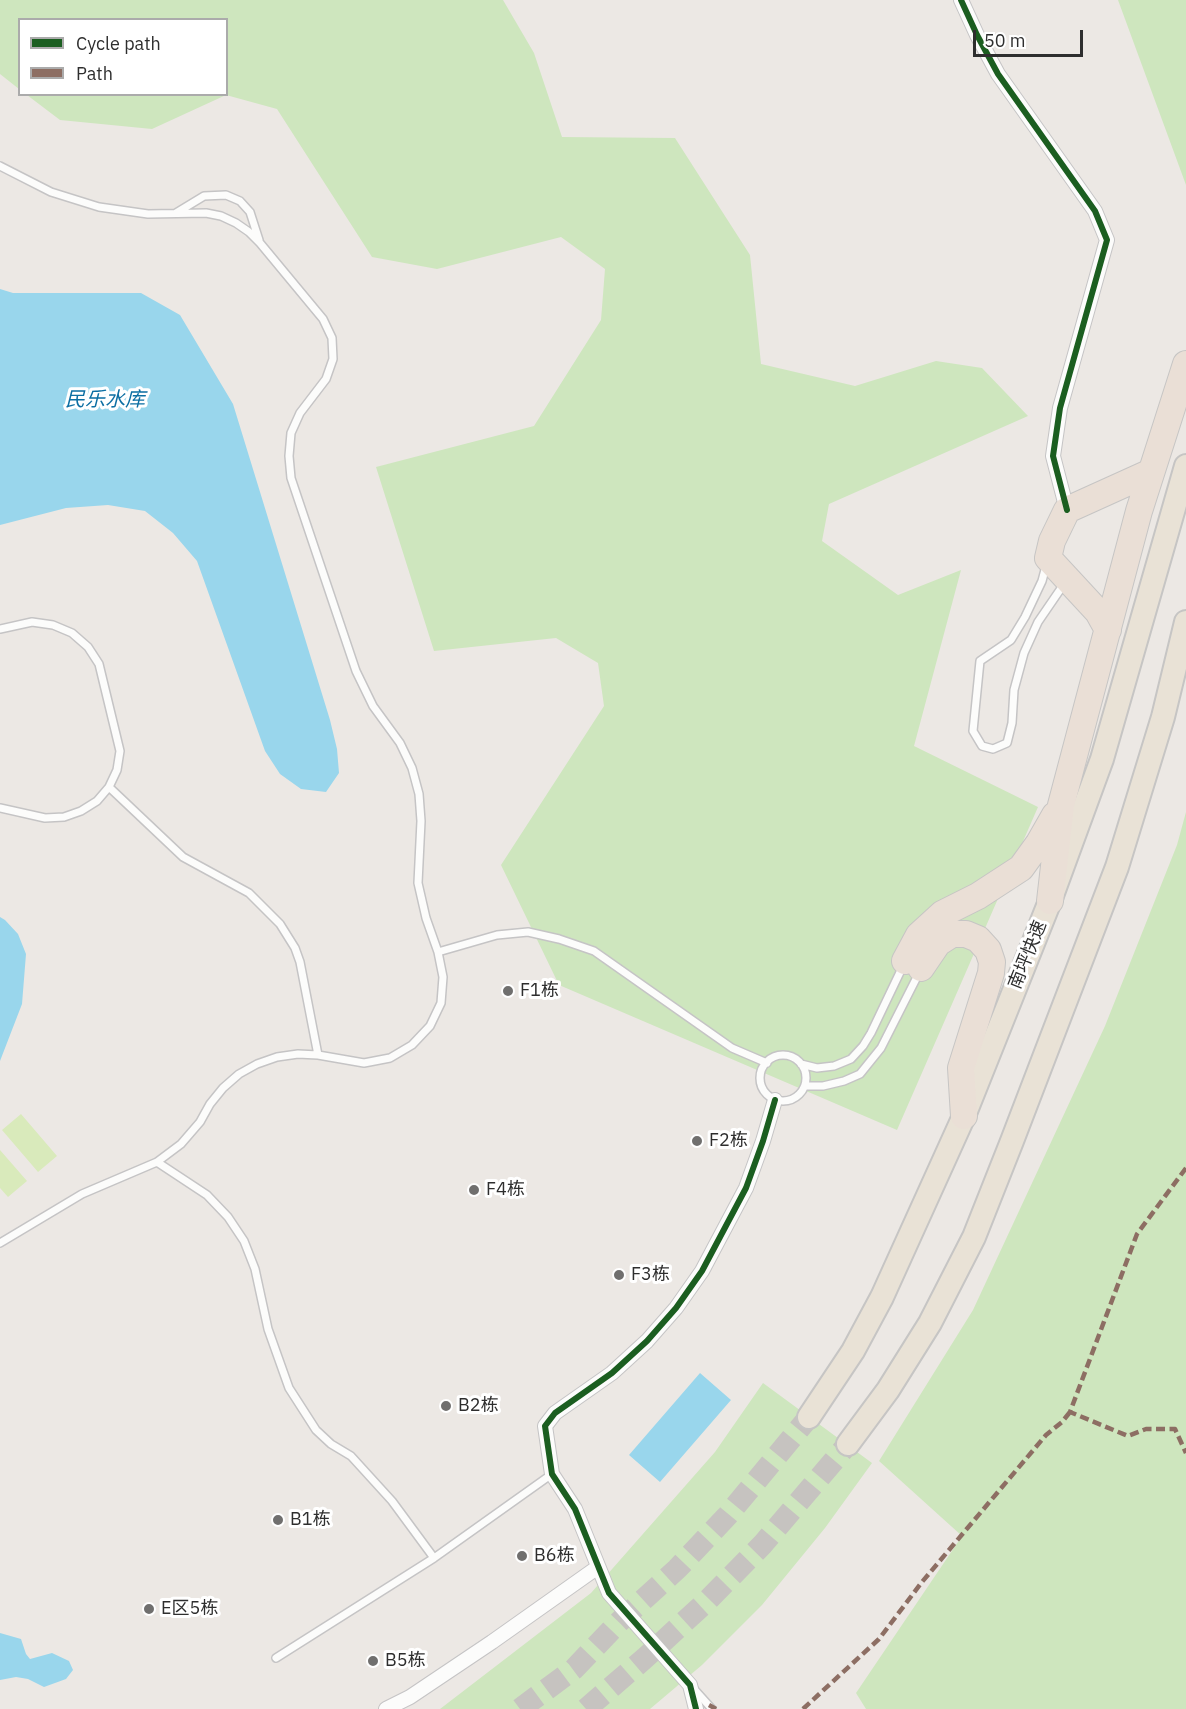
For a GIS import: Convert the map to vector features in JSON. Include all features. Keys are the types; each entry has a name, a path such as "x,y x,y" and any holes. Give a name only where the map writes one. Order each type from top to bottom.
{"highway":[{"path":"1050,901 1061,805 1139,511 1186,364"},
{"name":"南坪快速","path":"809,1417 854,1351 882,1297 964,1116 1050,901 1102,759 1186,466"},
{"path":"1108,630 1098,612 1048,558 1052,540 1067,510 1151,472"},
{"path":"848,1444 888,1390 930,1323 974,1237 1117,867 1163,717 1186,622"},
{"path":"913,965 919,935 942,914 978,896 1021,868 1061,805"},
{"path":"913,965 938,942 952,934 966,934 978,939 988,950 992,962 991,973 961,1068 964,1116"}],"street":[{"path":"961,0 998,74 1095,211 1107,240 1059,417 1053,456 1067,510"},
{"path":"696,1709 690,1684 609,1593 575,1509 552,1474 545,1426 555,1413 612,1373 676,1308 702,1271 746,1188 775,1100"},
{"path":"386,1709 410,1697 598,1567"}],"lane":[{"path":"0,166 28,182 74,201 124,212 174,215 198,212 221,216 249,232 260,243 323,320 332,338 333,359 326,379 300,413 291,434 289,456 291,478 356,671 373,706 400,743 412,768 419,794 421,821 418,883 443,977 441,1003 430,1026 412,1045 390,1058 364,1063 318,1055 297,1054 277,1057 257,1064 239,1074 223,1088 210,1104 200,1122 181,1144 157,1162 82,1194 0,1243"},
{"path":"174,215 204,196 226,195 240,201 250,212 260,243"},
{"path":"1048,558 1042,581 1011,640 980,661 973,731 982,746 993,749 1007,743 1012,723 1014,690 1024,653 1038,622 1068,578"},
{"path":"0,629 32,622 53,625 72,633 88,646 99,664 120,751 117,770 109,787 97,801 81,812 64,817 45,818 0,808"},
{"path":"109,787 183,857 249,893 280,924 295,948 300,962 318,1055"},
{"path":"438,952 497,935 528,932 586,948 631,975 732,1048 766,1063"},
{"path":"801,1064 806,1078 801,1092 790,1100 775,1100 764,1091 760,1077 766,1063 780,1056 788,1056 801,1064 817,1068 834,1066 851,1059 871,1034 913,965"},
{"path":"805,1086 823,1086 860,1074 881,1048 913,965"},
{"path":"157,1162 207,1196 228,1217 244,1241 255,1269 268,1329 289,1388 316,1430 331,1444 351,1456 371,1477 434,1558"},
{"path":"276,1658 434,1558 552,1474"},
{"path":"690,1684 712,1709"}],"green space":[{"path":"0,0 503,0 534,53 562,137 675,138 750,255 761,364 855,386 936,361 982,368 1028,416 829,504 822,541 898,595 961,570 914,746 1038,807 897,1130 559,985 501,865 604,706 598,663 556,638 434,651 376,467 534,426 601,320 605,269 561,237 437,269 372,257 277,109 228,96 228,18 18,18 18,88 0,74"},
{"path":"1118,0 1186,0 1186,185"},
{"path":"28,96 224,96 152,129 60,120"},
{"path":"1186,812 1186,1709 866,1709 856,1693 962,1536 879,1461 973,1310 1105,1026 1177,845"},
{"path":"21,1114 57,1156 38,1172 2,1130"},
{"path":"0,1150 27,1181 8,1197 0,1188"},
{"path":"763,1383 872,1463 825,1528 762,1605 702,1665 650,1709 440,1709 591,1593 715,1452"}],"water":[{"name":"民乐水库","path":"0,289 13,293 141,293 180,315 233,404 330,720 337,749 339,773 326,792 301,789 280,774 265,751 197,561 173,533 145,511 108,505 66,508 0,525"},
{"path":"0,917 18,934 26,954 22,1004 0,1061"},
{"path":"700,1373 731,1400 660,1482 629,1455"},
{"path":"0,1633 21,1639 30,1659 52,1653 69,1661 73,1670 66,1679 44,1687 28,1679 16,1677 0,1680"}],"tunnel":[{"path":"520,1709 574,1669 619,1622 677,1569 728,1515 809,1417"},
{"path":"586,1709 707,1601 763,1544 848,1444"}],"marked path":[{"path":"1186,1168 1137,1234 1070,1412 1128,1436 1146,1429 1175,1429 1186,1453"},
{"path":"803,1709 879,1639 922,1582 1046,1435 1070,1412"},
{"path":"709,1705 716,1709"}],"cycle path":[{"path":"961,0 998,74 1095,211 1107,240 1060,408 1053,456 1067,510"},
{"path":"696,1709 690,1685 609,1593 575,1509 552,1474 545,1426 555,1413 612,1373 647,1341 676,1308 702,1271 746,1188 775,1100"}],"place":[{"name":"F1栋","path":"508,991"},
{"name":"F2栋","path":"697,1141"},
{"name":"F4栋","path":"474,1190"},
{"name":"F3栋","path":"619,1275"},
{"name":"B2栋","path":"446,1406"},
{"name":"B1栋","path":"278,1520"},
{"name":"B6栋","path":"522,1556"},
{"name":"E区5栋","path":"149,1609"},
{"name":"B5栋","path":"373,1661"}]}
